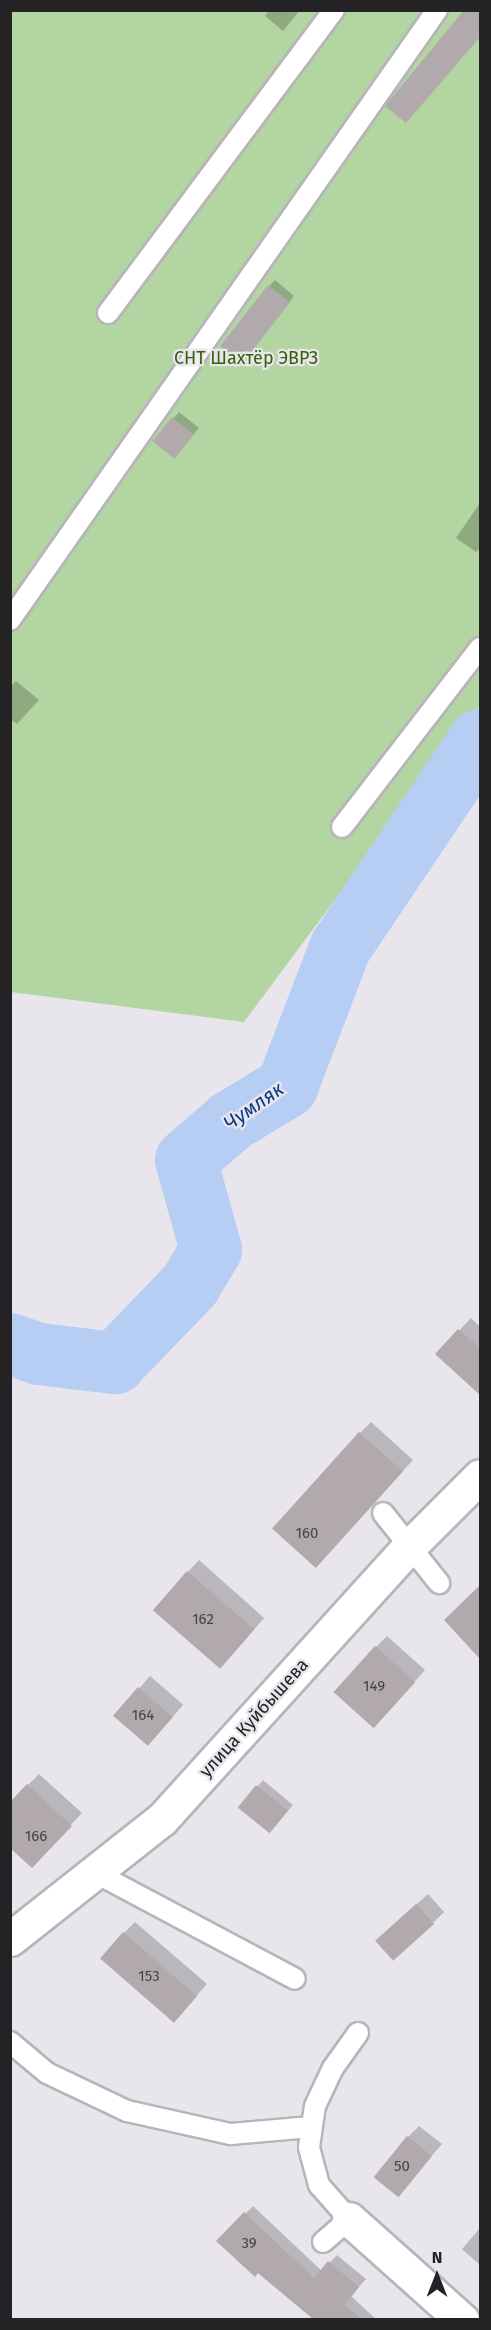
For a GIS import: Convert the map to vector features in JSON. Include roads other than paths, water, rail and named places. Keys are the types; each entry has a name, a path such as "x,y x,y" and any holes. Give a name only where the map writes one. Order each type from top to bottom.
{"street":[{"name":"улица Куйбышева","path":"10,1939 96,1874 162,1819 409,1547 480,1476"},
{"path":"349,2218 462,2319"}],"lane":[{"path":"108,313 334,10"},
{"path":"10,620 437,10"},
{"path":"342,827 480,648"},
{"path":"383,1513 439,1583"},
{"path":"96,1874 295,1979"},
{"path":"323,2242 349,2218 319,2186 309,2147 311,2127 315,2106 333,2068 358,2033"},
{"path":"10,2042 47,2073 128,2111 231,2134 311,2127"}],"waterway":[{"name":"Чумляк","path":"10,1344 39,1354 115,1363 190,1285 211,1250 186,1160 231,1121 287,1087 340,948 480,740"}],"park label":[{"name":"СНТ Шахтёр ЭВРЗ","path":"246,358"}]}
